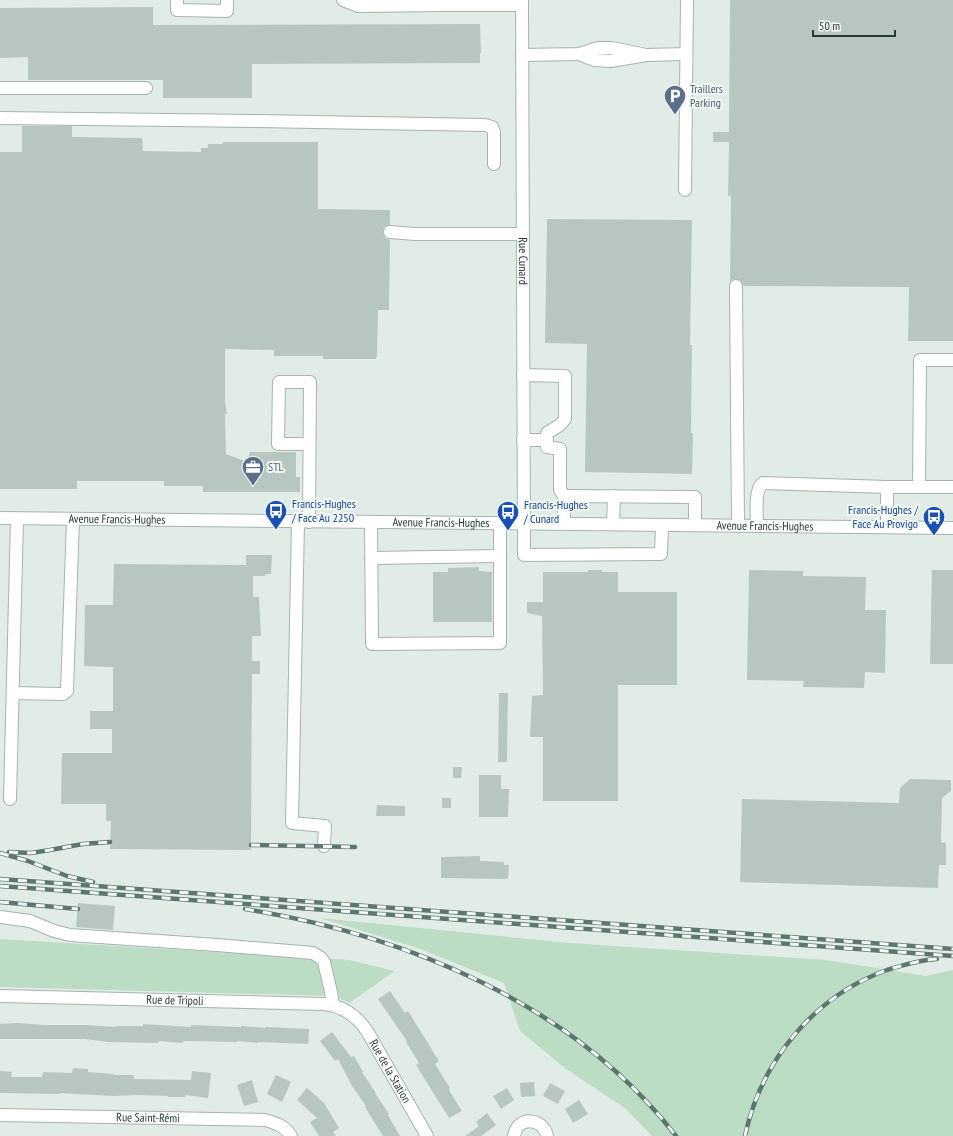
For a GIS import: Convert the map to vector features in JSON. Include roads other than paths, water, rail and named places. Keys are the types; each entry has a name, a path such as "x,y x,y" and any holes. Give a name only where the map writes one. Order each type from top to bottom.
{"street":[{"path":"177,0 177,10 227,11 227,0"},
{"path":"343,0 358,6 446,2 522,3"},
{"path":"684,190 687,0"},
{"name":"Rue Cunard","path":"522,3 524,555 662,554 662,525"},
{"path":"522,55 579,54 594,48 612,48 646,55 686,54"},
{"path":"0,88 146,88"},
{"path":"0,118 257,120 487,125 492,127 494,132 494,164"},
{"path":"390,232 415,234 523,234"},
{"path":"736,286 738,526"},
{"path":"919,487 920,360 953,360"},
{"path":"523,375 565,376 564,419 560,425 548,432 547,440 548,447 560,449 560,490 564,496 564,524"},
{"path":"309,444 278,444 279,382 310,382 309,444 303,522 292,823 325,826 324,846"},
{"path":"523,440 547,440"},
{"path":"757,526 758,489 760,484 763,483 887,487 953,487"},
{"path":"887,487 888,527"},
{"path":"564,496 694,497 695,525"},
{"path":"613,524 614,496"},
{"name":"Avenue Francis-Hughes","path":"0,518 953,528"},
{"path":"10,799 17,519"},
{"path":"13,693 63,694 67,691 73,519"},
{"path":"371,522 372,644 500,643 500,523"},
{"path":"371,558 500,556"},
{"path":"0,917 30,921 54,931 70,935 240,946 314,953 324,962 331,992 332,1005"},
{"name":"Rue de Tripoli","path":"0,996 332,1005 348,1011"},
{"name":"Rue de la Station","path":"348,1011 367,1031 427,1136"},
{"name":"Rue Saint-Rémi","path":"0,1115 265,1120 278,1124 291,1136"},
{"path":"514,1136 520,1124 531,1121 541,1125 545,1129 547,1136"}],"railway":[{"path":"9,852 31,853 83,844 110,842"},
{"path":"251,845 355,847"},
{"path":"0,853 28,861 67,876 93,882"},
{"path":"0,879 953,949"},
{"path":"0,886 953,956"},
{"path":"0,902 78,909"},
{"path":"245,909 306,921 366,937 425,957 483,983 537,1013 588,1048 635,1089 676,1136"},
{"path":"745,1136 753,1108 764,1082 778,1057 814,1014 836,996 887,970 899,966 937,959"}],"place":[{"name":"Traillers Parking","path":"675,116"},
{"name":"STL","path":"253,486"},
{"name":"Francis-Hughes / Face Au 2250","path":"276,530"},
{"name":"Francis-Hughes / Cunard","path":"508,532"},
{"name":"Francis-Hughes / Face Au Provigo","path":"934,536"}]}
